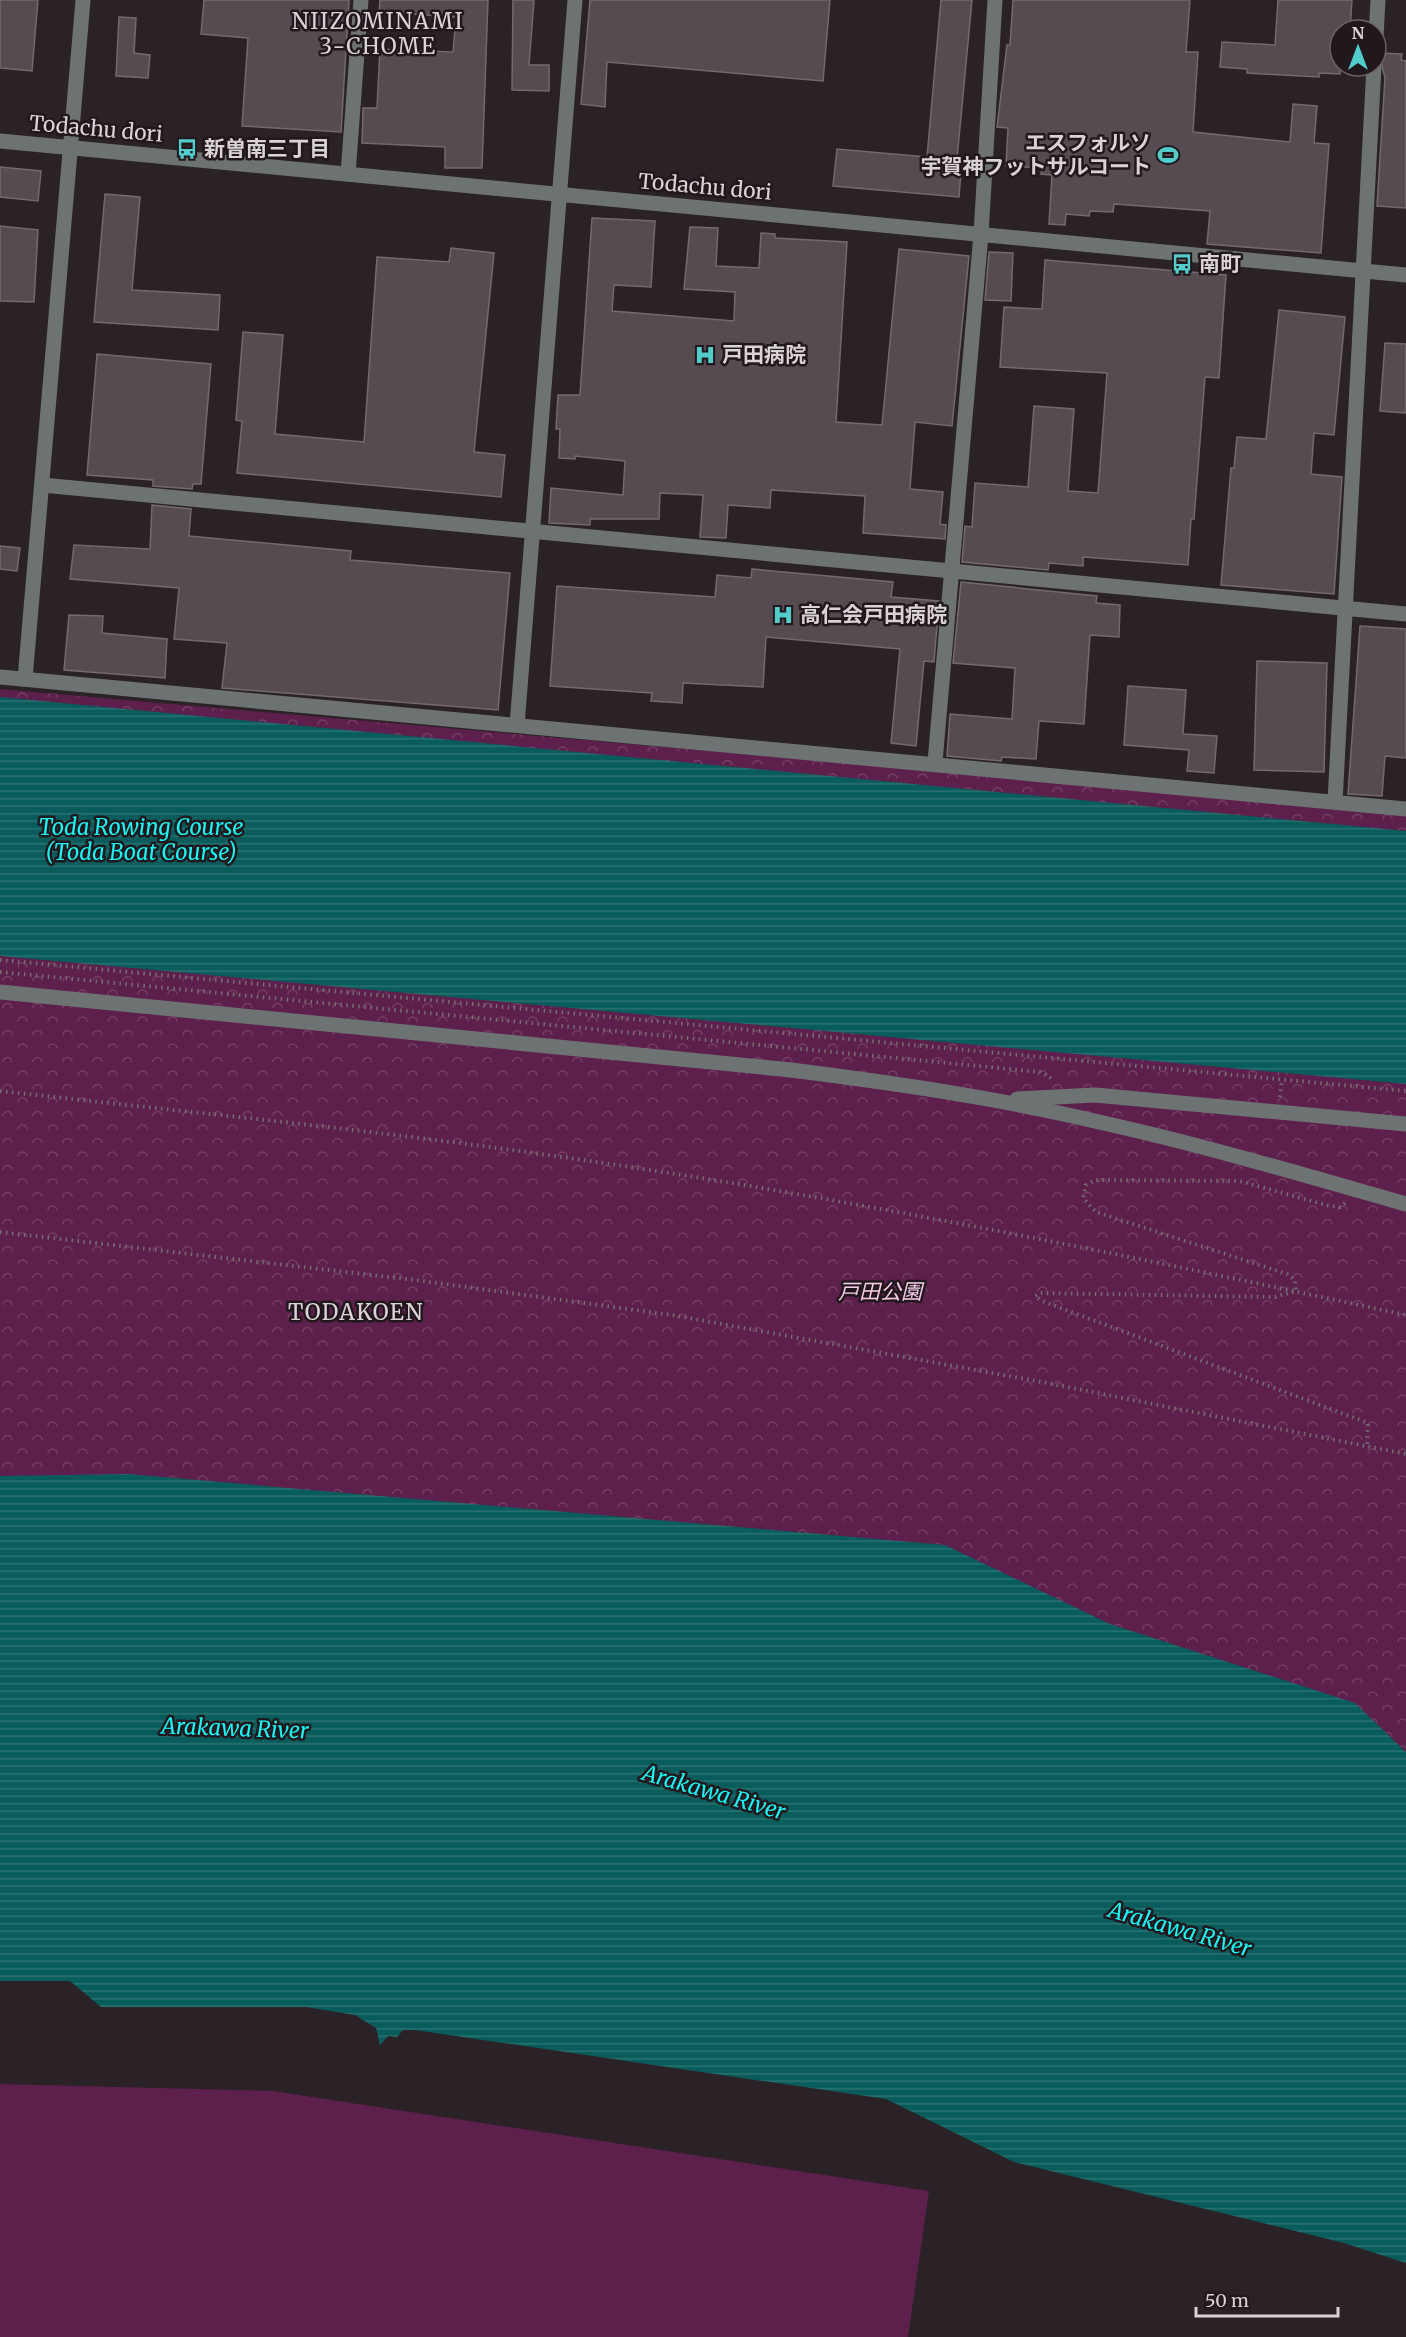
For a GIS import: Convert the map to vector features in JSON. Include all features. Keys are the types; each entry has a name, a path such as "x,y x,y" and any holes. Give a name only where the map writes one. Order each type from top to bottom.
{"street":[{"path":"25,679 83,0"},
{"path":"348,174 361,0"},
{"path":"517,725 575,0"},
{"path":"935,762 981,234 995,0"},
{"path":"1377,18 1378,0"},
{"path":"1335,802 1373,78"},
{"name":"Todachu dori","path":"0,141 1406,275"},
{"path":"42,485 1406,614"},
{"path":"0,677 935,762 1406,808"},
{"path":"0,992 791,1070 994,1100 1203,1147 1406,1204"},
{"path":"994,1100 1095,1095 1406,1124"}],"path":[{"path":"0,960 1406,1091"},
{"path":"0,972 1041,1072 1062,1084"},
{"path":"1279,1104 1282,1080"},
{"path":"0,1091 284,1121 628,1167 966,1226 1406,1315"},
{"path":"1296,1291 1295,1280 1287,1274 1096,1212 1083,1198 1086,1185 1095,1180 1108,1178 1227,1179 1340,1207 1359,1191"},
{"path":"0,1232 415,1280 672,1315 1042,1382 1406,1454"},
{"path":"1296,1291 1275,1297 1040,1293 1035,1296 1042,1301 1368,1423 1367,1447"}],"green space":[{"name":"戸田公園","path":"0,689 1406,812 1406,1992 0,1722"},
{"path":"0,2084 273,2091 929,2191 908,2337 0,2337"}],"water":[{"name":"Toda Rowing Course (Toda Boat Course)","path":"0,697 1406,831 1406,1084 0,956"},
{"name":"Arakawa River","path":"128,1474 945,1545 1110,1624 1355,1703 1406,1752 1406,2263 1344,2243 1014,2162 886,2099 415,2030 403,2030 397,2037 388,2036 380,2045 376,2028 355,2015 306,2007 101,2007 70,1981 0,1981 0,1476"}],"building":[{"path":"0,0 38,0 32,71 0,68"},
{"path":"204,0 349,0 341,132 242,126 248,38 201,34"},
{"path":"380,0 488,0 482,168 445,168 445,147 362,143 363,108 377,108 380,49 453,52 456,17 379,12"},
{"path":"513,0 534,0 529,65 549,65 549,91 512,90"},
{"path":"590,0 830,0 823,81 607,62 605,107 581,104"},
{"path":"941,0 972,0 957,159 962,160 959,197 833,186 837,149 927,157"},
{"path":"1013,0 1190,0 1186,52 1198,52 1193,132 1290,142 1293,104 1317,106 1314,143 1329,144 1321,253 1207,244 1210,211 1114,204 1113,212 1090,211 1089,216 1066,214 1065,225 1049,224 1052,175 1041,174 1042,168 1006,166 1008,128 997,127 1007,45 1010,45"},
{"path":"1278,0 1352,0 1351,18 1328,18 1328,73 1319,73 1319,77 1247,73 1247,69 1220,67 1222,42 1275,45"},
{"path":"119,17 136,18 134,53 150,55 148,78 116,76"},
{"path":"1388,53 1402,54 1401,60 1406,61 1406,208 1377,206"},
{"path":"0,167 41,171 38,201 0,197"},
{"path":"105,194 140,197 132,290 220,295 218,330 94,322"},
{"path":"592,218 655,221 651,287 614,285 612,311 734,321 735,292 684,289 690,227 718,228 716,266 759,268 761,233 775,234 775,238 847,242 836,422 882,425 899,249 969,256 952,426 915,422 910,489 943,492 940,524 946,525 945,539 863,533 865,496 771,490 770,508 728,505 726,538 700,537 703,495 660,493 659,519 590,519 590,525 549,523 551,488 623,495 625,461 575,456 575,459 559,458 560,429 556,429 558,395 580,395"},
{"path":"0,226 38,230 34,302 0,301"},
{"path":"451,248 494,253 474,452 505,455 501,497 237,473 242,421 236,420 243,332 283,335 275,434 364,442 377,257 449,262"},
{"path":"989,252 1013,253 1011,301 985,300"},
{"path":"1045,260 1226,275 1219,378 1205,377 1194,519 1191,519 1188,565 1083,557 1083,566 1049,563 1048,570 962,562 965,526 972,527 975,483 1028,487 1034,406 1074,409 1068,491 1098,493 1107,373 1000,367 1004,307 1042,309"},
{"path":"1279,310 1345,317 1334,435 1314,433 1311,474 1342,477 1334,594 1221,585 1231,468 1234,468 1237,437 1266,439"},
{"path":"1385,343 1406,344 1406,413 1380,411"},
{"path":"97,354 211,364 201,484 193,484 192,489 153,486 153,480 87,475"},
{"path":"152,505 191,509 189,536 351,551 350,560 510,573 498,710 222,688 227,643 174,639 179,588 70,579 74,545 150,549"},
{"path":"0,546 20,548 17,571 0,569"},
{"path":"752,569 893,582 891,597 939,601 934,662 924,661 916,746 891,743 900,649 766,637 763,687 683,683 682,703 651,701 652,693 550,686 557,586 715,597 717,575 751,578"},
{"path":"961,582 1097,596 1096,603 1120,605 1119,637 1090,635 1084,724 1039,721 1036,759 1002,757 1001,761 947,756 950,714 1012,719 1015,668 953,663"},
{"path":"69,615 103,616 102,633 167,639 165,678 64,670"},
{"path":"1360,626 1406,629 1406,758 1385,756 1382,796 1348,794"},
{"path":"1257,661 1327,663 1324,772 1254,770"},
{"path":"1128,686 1186,690 1183,734 1217,736 1214,773 1187,771 1189,750 1124,745"}],"place":[{"name":"新曽南三丁目","path":"187,149"},
{"name":"エスフォルソ 宇賀神フットサルコート","path":"1168,155"},
{"name":"南町","path":"1182,264"},
{"name":"戸田病院","path":"705,355"},
{"name":"高仁会戸田病院","path":"783,615"}],"district":[{"name":"NIIZOMINAMI 3-CHOME","path":"378,34"},
{"name":"TODAKOEN","path":"356,1312"}]}
